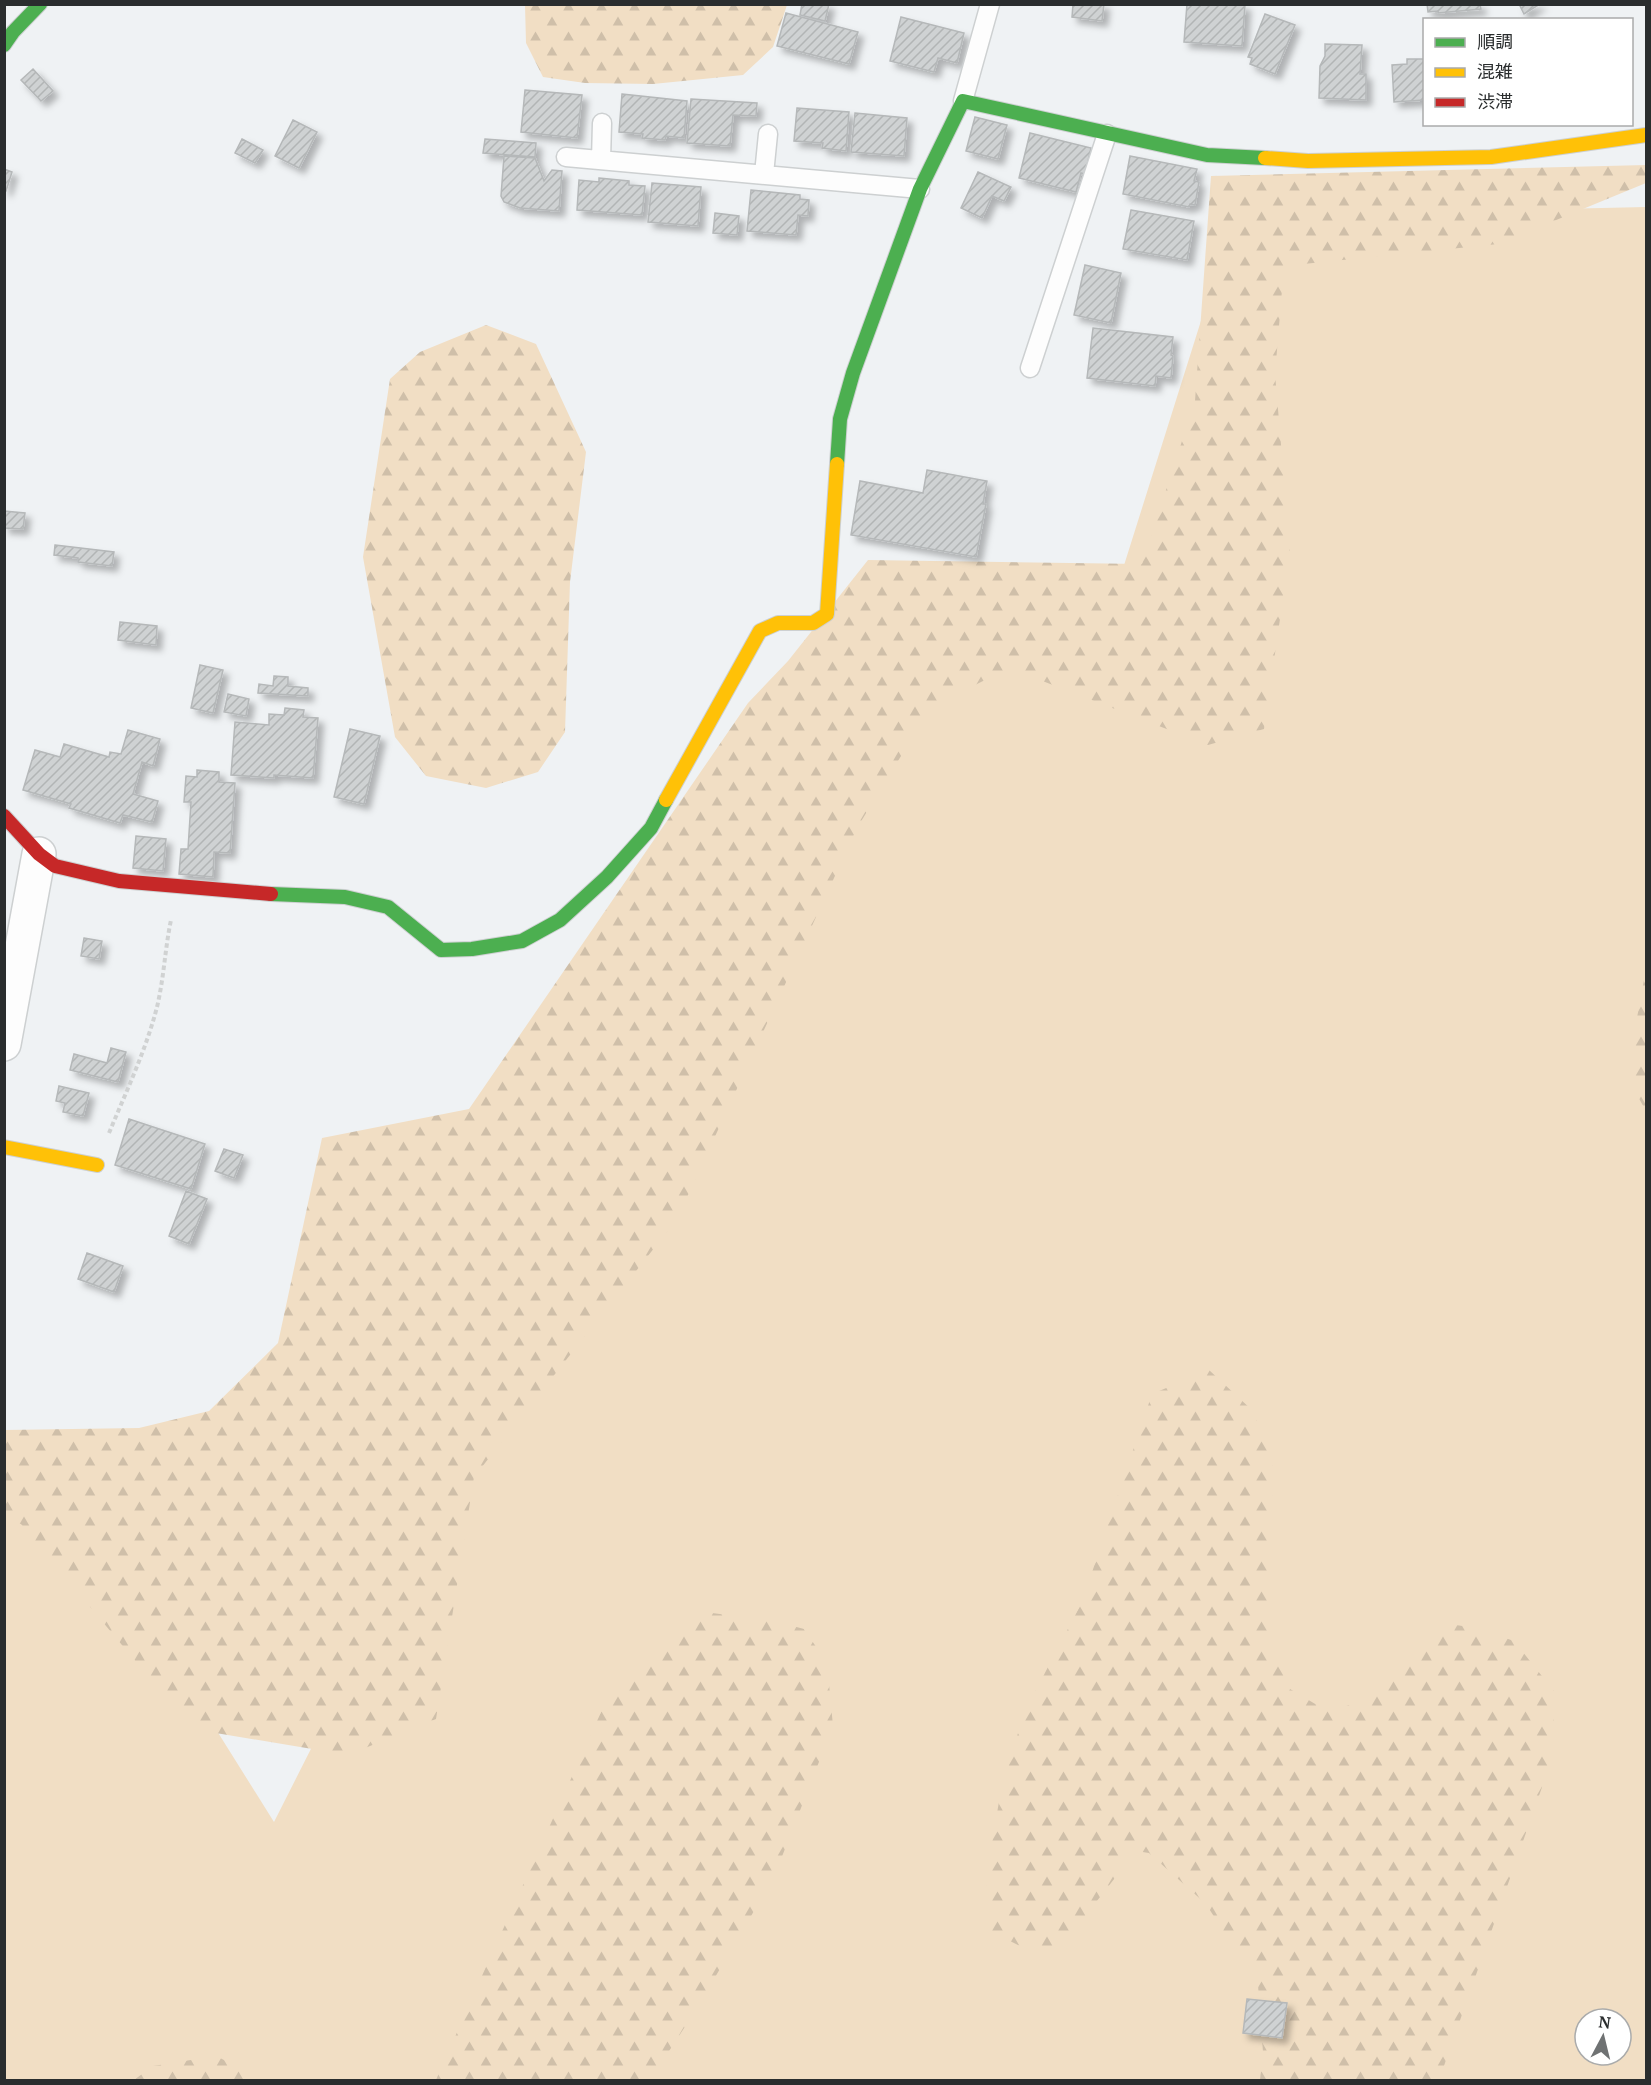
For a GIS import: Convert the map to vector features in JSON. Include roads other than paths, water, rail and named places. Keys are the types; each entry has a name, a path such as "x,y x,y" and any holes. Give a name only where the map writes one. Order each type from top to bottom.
{"street":[{"path":"7,36 40,4"},
{"path":"4,816 39,854 56,866 119,881 242,893 345,897 388,907 441,950 472,949 522,941 560,920 607,877 651,828 760,631 778,623 813,623 827,614 840,419 853,373 920,189 963,101 1207,155 1308,160 1491,158 1647,135"},
{"path":"4,1044 39,854"},
{"path":"4,1147 97,1165"}],"lane":[{"path":"963,101 990,4"},
{"path":"601,160 602,123"},
{"path":"764,174 768,134"},
{"path":"1030,368 1107,134"},
{"path":"566,157 920,189"}]}
